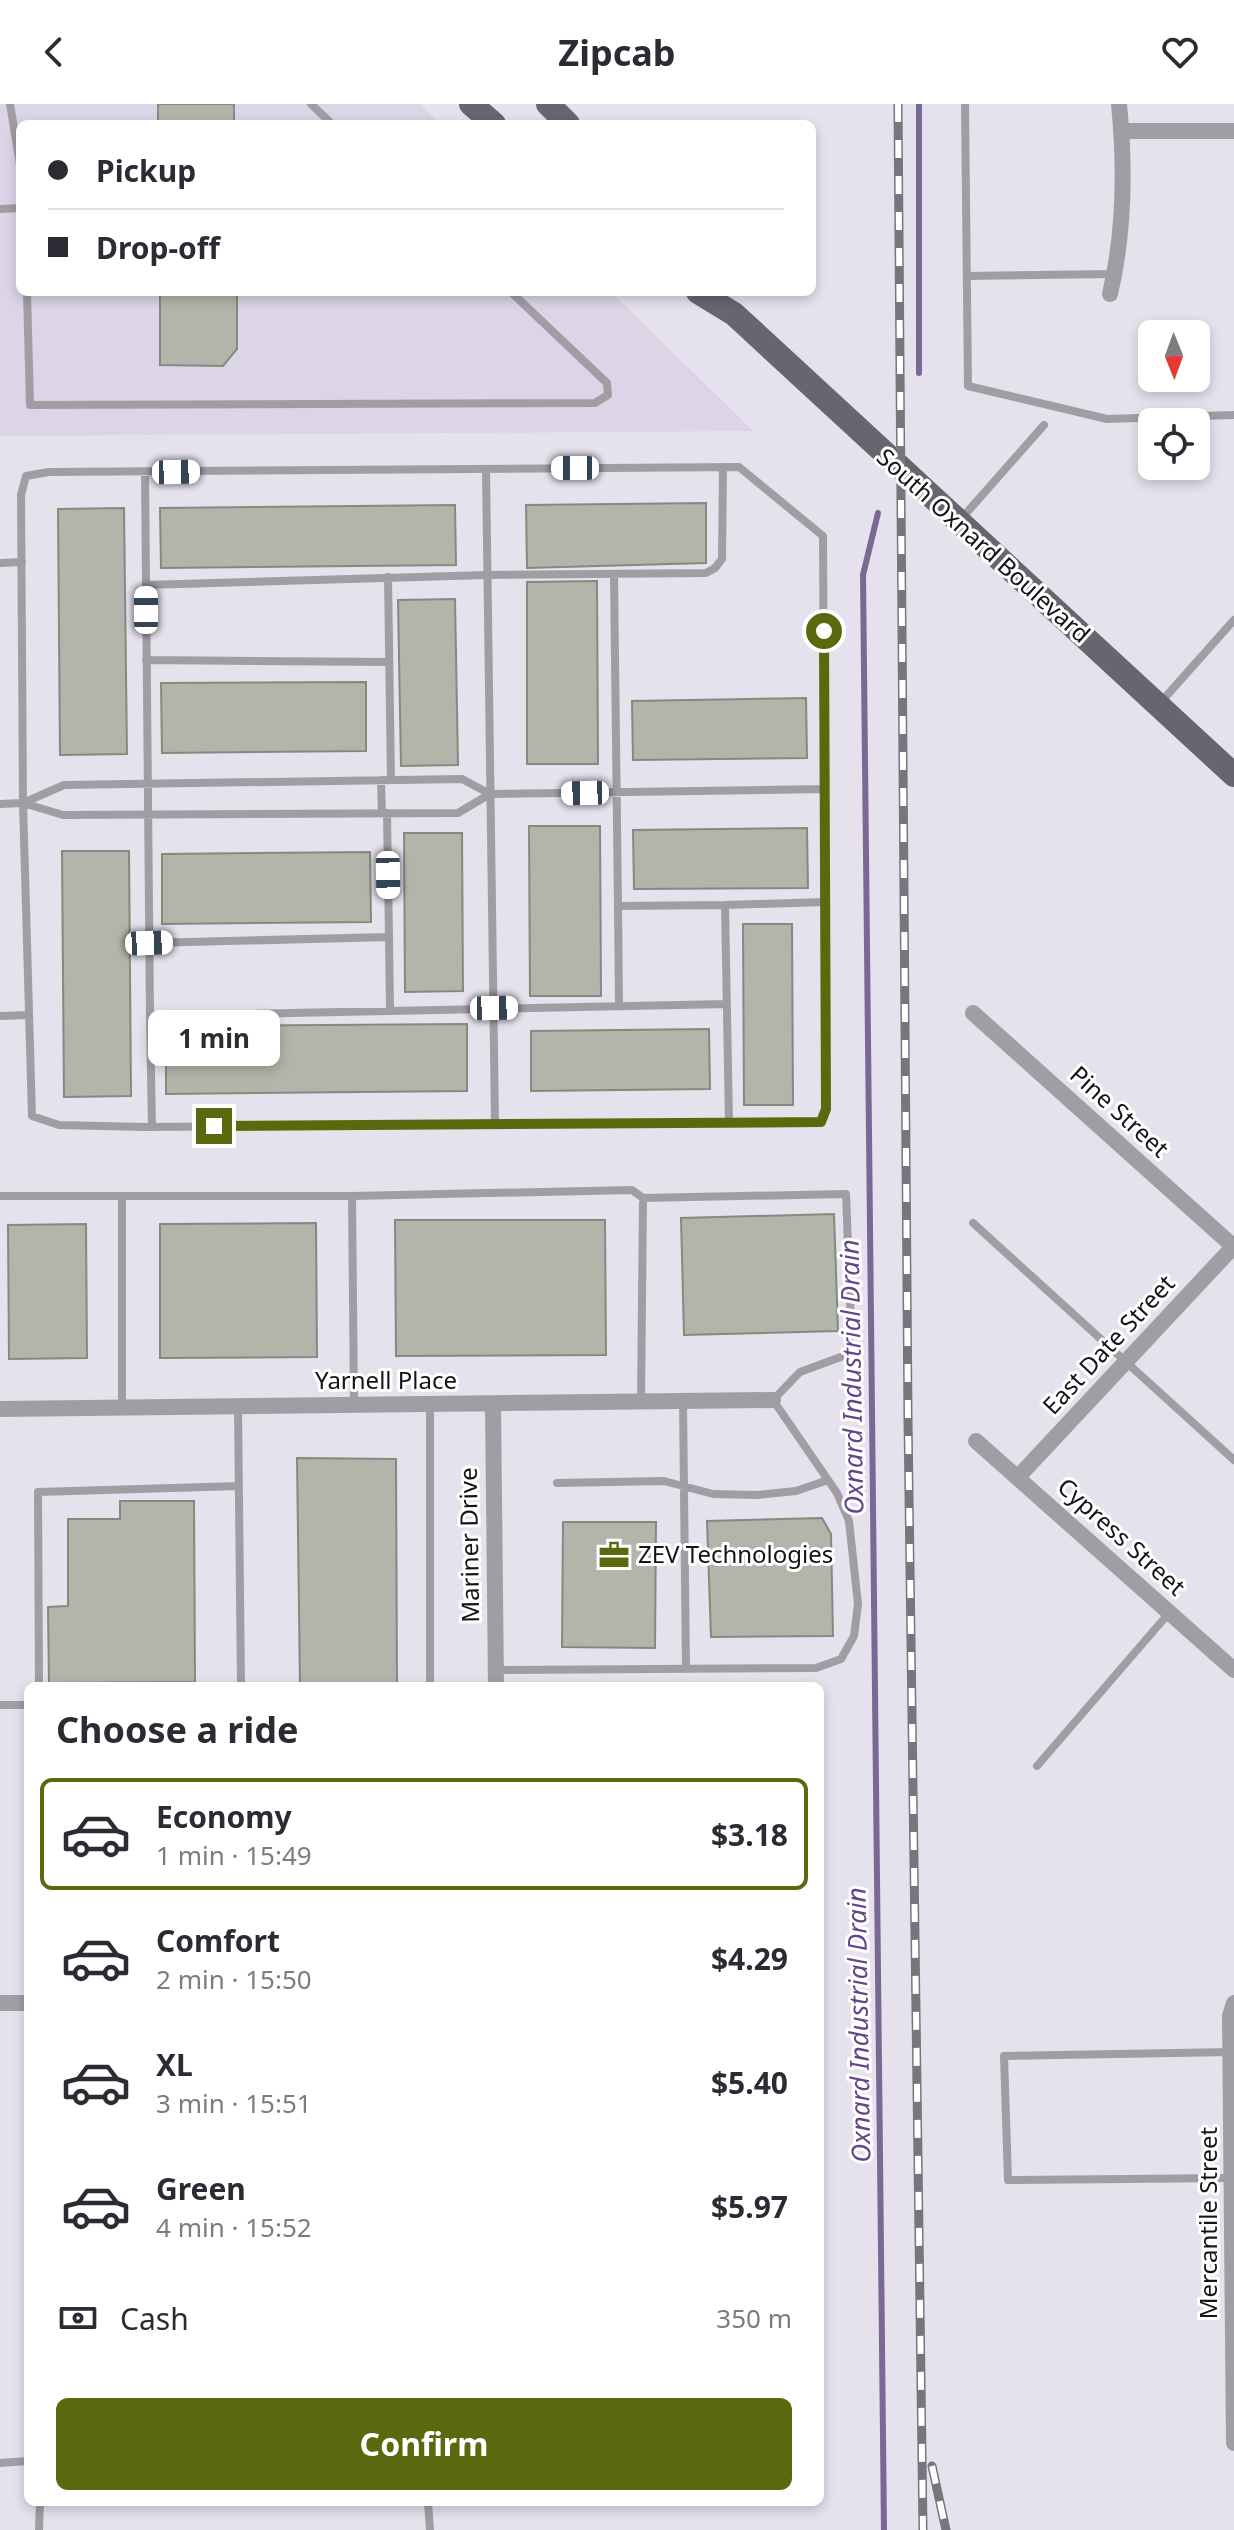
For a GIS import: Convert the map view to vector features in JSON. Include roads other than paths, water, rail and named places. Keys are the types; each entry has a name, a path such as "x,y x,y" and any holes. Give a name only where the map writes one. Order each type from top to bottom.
{"main road":[{"path":"471,104 489,120"},
{"path":"548,104 564,120"},
{"name":"South Oxnard Boulevard","path":"705,296 734,314"},
{"name":"South Oxnard Boulevard","path":"721,296 734,314 958,523 1232,769"}],"street":[{"path":"1110,294 1115,274 1121,131 1119,104"},
{"path":"1121,131 1234,131"},
{"name":"Pine Street","path":"973,1013 1234,1247"},
{"name":"East Date Street","path":"1018,1477 1234,1247"},
{"name":"Yarnell Place","path":"0,1409 773,1400"},
{"name":"Mariner Drive","path":"493,1404 496,1678"},
{"name":"Cypress Street","path":"976,1441 1234,1670"},
{"path":"0,2003 24,2003"},
{"name":"Mercantile Street","path":"1234,2003 1230,2016 1234,2443"}],"lane":[{"path":"10,104 16,140"},
{"path":"311,104 328,120"},
{"path":"965,104 968,386 1107,419 1234,415"},
{"path":"967,276 1115,274"},
{"path":"27,296 30,405 595,403 608,395 607,383 515,296"},
{"path":"958,523 1044,425"},
{"path":"146,585 388,577 706,573 722,559 723,467"},
{"path":"739,467 823,536 826,1109 821,1122 152,1127 59,1125 32,1116 23,803 21,495 26,476 49,472 486,469 739,467"},
{"path":"486,469 495,1124"},
{"path":"145,472 152,1127"},
{"path":"0,563 22,562"},
{"path":"614,574 619,1006"},
{"path":"388,577 391,780"},
{"path":"1158,705 1234,620"},
{"path":"146,660 389,662"},
{"path":"23,803 64,785 462,779 490,794 824,789"},
{"path":"381,780 390,1010"},
{"path":"0,804 23,803 63,815 458,813 490,794"},
{"path":"618,906 825,902"},
{"path":"725,905 729,1122"},
{"path":"149,943 389,937"},
{"path":"150,1016 727,1004"},
{"path":"0,1016 28,1015"},
{"path":"0,1196 352,1196 632,1190 643,1198 846,1194 851,1325 846,1355 800,1372 773,1400 828,1480 849,1521 858,1604 854,1636 841,1659 816,1668 686,1669 496,1678"},
{"path":"122,1196 122,1407"},
{"path":"352,1196 354,1405"},
{"path":"641,1402 643,1198"},
{"path":"973,1223 1128,1360 1234,1460"},
{"path":"683,1401 686,1669"},
{"path":"430,1404 430,1682"},
{"path":"238,1406 241,1682"},
{"path":"557,1483 664,1481 713,1494 757,1495 796,1491 828,1480"},
{"path":"39,1682 38,1492 239,1486"},
{"path":"1037,1766 1169,1612"},
{"path":"0,1705 24,1705"},
{"path":"1232,2052 1004,2056 1008,2180 1232,2178"},
{"path":"0,2463 24,2461"},
{"path":"39,2530 40,2506"},
{"path":"428,2506 430,2530"}],"waterway":[{"name":"Oxnard Industrial Drain","path":"919,104 919,373"},
{"name":"Oxnard Industrial Drain","path":"878,513 863,575 884,2530"}],"railway":[{"path":"898,104 908,1419 923,2530"},
{"path":"932,2466 946,2530"}],"place":[{"name":"ZEV Technologies","path":"614,1555"}]}
